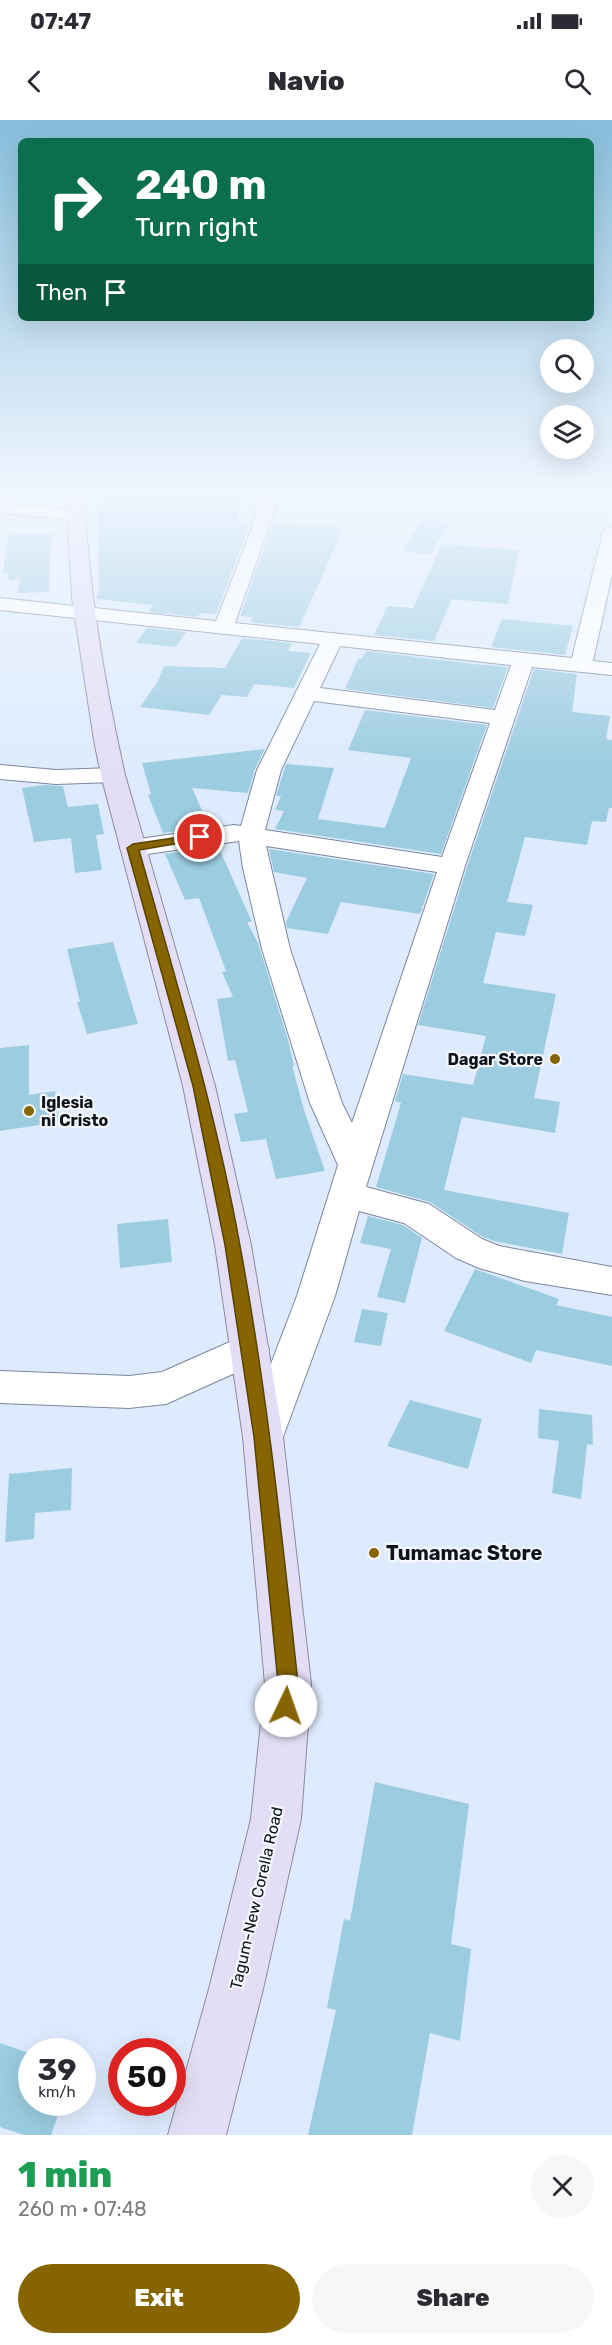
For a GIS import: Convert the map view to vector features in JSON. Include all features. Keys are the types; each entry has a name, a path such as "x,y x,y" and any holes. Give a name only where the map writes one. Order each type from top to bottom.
{"main road":[{"name":"Tagum-New Corella Road","path":"81,585 88,655 112,774 200,1086 233,1245 263,1437 288,1683 276,1819 236,1989 196,2135"}],"street":[{"path":"223,628 239,585"},
{"path":"581,666 600,585"},
{"path":"0,604 612,669"},
{"path":"333,639 269,770 251,835 256,868 276,949 350,1180 428,1219 454,1239 475,1251 502,1260 612,1281"},
{"path":"263,1437 316,1296 350,1180 452,866 523,661"},
{"path":"305,693 504,718"},
{"path":"0,772 56,777 112,774"},
{"path":"133,848 223,834 251,835 452,866"},
{"path":"0,1387 129,1392 166,1388 250,1349"}],"building":[{"path":"19,585 49,585 49,592 17,593"},
{"path":"99,585 227,585 216,614 201,613 197,617 149,612 153,605 96,599"},
{"path":"251,585 318,585 299,627 250,622 253,617 240,616"},
{"path":"423,585 512,585 508,604 452,599 434,641 374,635 388,606 413,608"},
{"path":"502,619 573,626 565,655 491,647"},
{"path":"147,628 186,632 176,647 136,643"},
{"path":"242,638 292,643 288,651 311,653 294,688 254,684 247,697 222,695 209,715 140,707 158,681 164,666 225,668"},
{"path":"366,651 508,667 493,708 345,689 358,659 362,658"},
{"path":"534,669 577,674 572,712 610,716 606,739 612,740 612,808 609,808 606,822 592,821 587,845 525,837 507,902 533,905 525,936 496,932 483,983 556,994 534,1098 560,1102 555,1133 462,1117 444,1190 569,1213 562,1254 494,1241 483,1237 430,1202 376,1187 401,1103 395,1101 403,1074 473,1085 486,1036 418,1025 467,867"},
{"path":"365,710 487,725 441,854 275,829 284,811 275,810 281,796 276,796 286,764 334,768 318,819 385,828 411,758 348,750"},
{"path":"265,749 255,769 248,793 192,788 209,826 163,833 148,795 151,794 142,763"},
{"path":"43,785 63,786 68,807 98,804 104,834 96,835 102,870 75,873 71,838 34,842 22,788"},
{"path":"218,846 252,922 247,922 258,943 288,1040 304,1110 325,1171 276,1179 266,1139 241,1142 234,1114 248,1112 235,1060 228,1061 217,999 233,997 222,972 226,971 199,898 185,900 165,854"},
{"path":"269,849 434,874 420,914 341,902 328,934 287,928 286,922 307,878 274,872"},
{"path":"113,942 138,1024 87,1034 77,1002 80,1002 67,949"},
{"path":"29,1045 29,1095 55,1091 59,1122 0,1131 0,1048"},
{"path":"368,1216 403,1225 422,1238 405,1303 377,1297 391,1249 360,1243"},
{"path":"168,1219 172,1262 120,1268 117,1224"},
{"path":"475,1269 559,1299 556,1305 612,1317 612,1366 536,1350 531,1363 444,1331"},
{"path":"362,1309 388,1313 381,1346 354,1342"},
{"path":"410,1400 482,1419 468,1469 387,1446"},
{"path":"539,1409 592,1415 593,1445 587,1444 581,1499 552,1493 559,1441 538,1438"},
{"path":"72,1468 71,1510 35,1513 34,1539 5,1542 9,1474"},
{"path":"375,1782 469,1804 451,1944 471,1949 460,2041 430,2033 412,2135 308,2135 336,2010 327,2008 344,1919 350,1921"},
{"path":"0,2043 18,2049 18,2116 58,2116 51,2135 24,2135 0,2127"}],"place":[{"name":"Dagar Store","path":"555,1059"},
{"name":"Iglesia ni Cristo","path":"29,1111"},
{"name":"Tumamac Store","path":"374,1553"}],"route":[{"path":"200,837 133,848 200,1086 233,1245 263,1437 288,1683 286,1706"}]}
